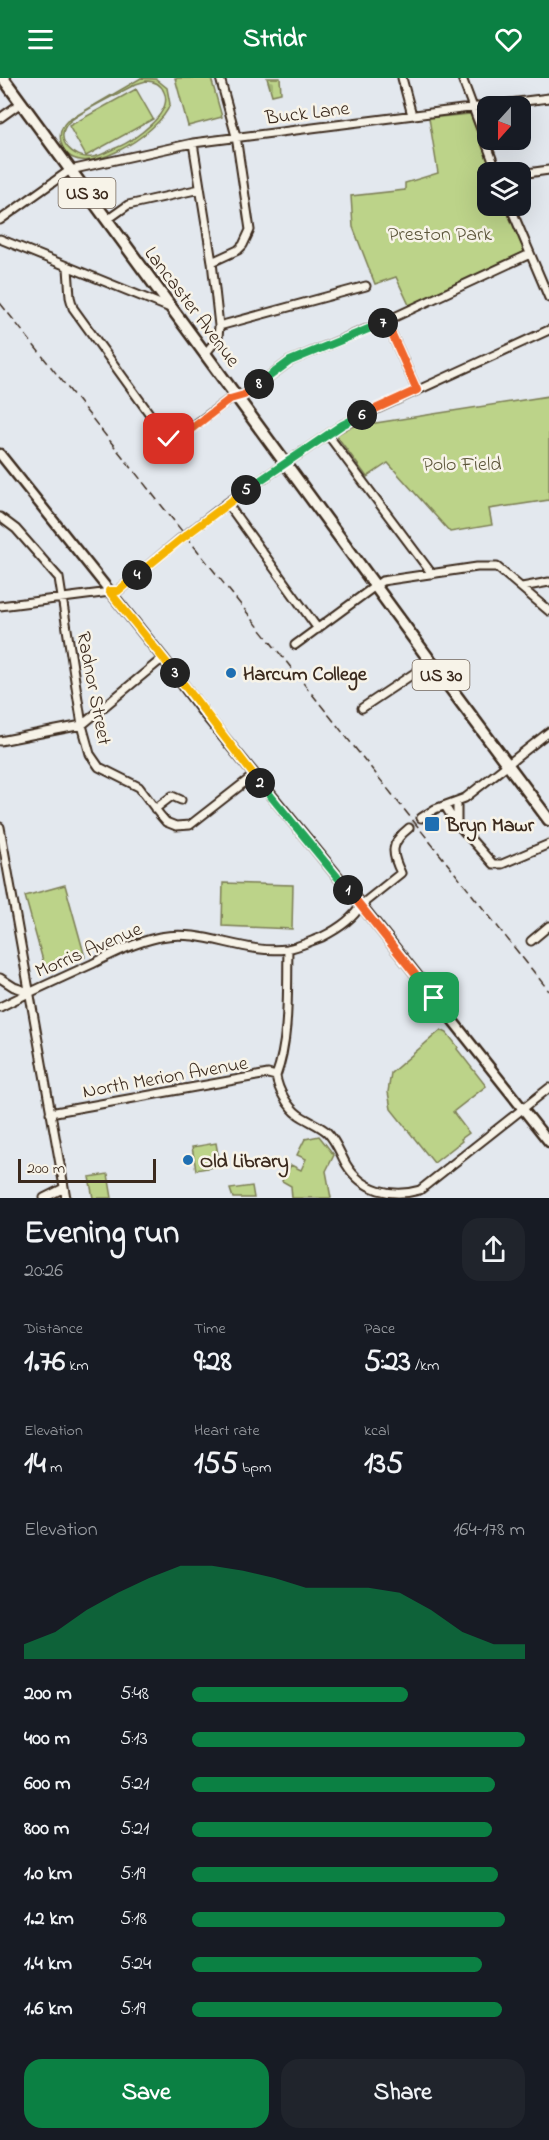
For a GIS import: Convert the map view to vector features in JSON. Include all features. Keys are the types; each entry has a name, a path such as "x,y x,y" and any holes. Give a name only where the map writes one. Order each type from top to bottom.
{"highway":[{"name":"Lancaster Avenue","path":"3,78 375,584"},
{"name":"US 30","path":"375,584 549,819"}],"main road":[{"path":"0,454 163,657 204,713 361,905 549,1142"}],"street":[{"path":"212,262 238,250 250,230 236,136 220,78"},
{"path":"402,78 412,115"},
{"path":"462,78 493,162"},
{"name":"Buck Lane","path":"70,170 193,142 549,98"},
{"path":"0,117 21,103"},
{"path":"193,142 212,262 219,326 218,338 205,354"},
{"path":"0,220 70,170"},
{"path":"531,172 549,170"},
{"path":"107,220 128,205 200,189"},
{"path":"514,216 549,298"},
{"path":"0,239 171,308"},
{"path":"68,268 73,308 167,438 172,441 177,440 230,399 244,395 290,361 386,321 530,254"},
{"path":"219,326 366,286"},
{"path":"386,321 417,390"},
{"path":"0,606 118,591 227,503 342,425 549,330"},
{"path":"328,435 432,574"},
{"path":"227,503 318,629"},
{"name":"Radnor Street","path":"0,517 16,529 59,578 60,598 82,725 90,754 99,767 139,787 166,822 176,826 190,825 254,775"},
{"path":"295,645 375,584 382,581 477,567 497,567 549,611"},
{"path":"522,587 549,582"},
{"path":"0,741 82,725 163,657"},
{"path":"362,708 431,662"},
{"path":"421,818 435,809 465,798 549,732"},
{"path":"155,809 172,796 181,800"},
{"path":"457,802 457,824"},
{"path":"445,806 457,824 496,866 549,844"},
{"path":"0,827 66,1198"},
{"name":"Morris Avenue","path":"0,1007 137,943 162,936 181,934 254,949 288,949 327,934 342,925 357,912 361,905 401,873 394,860 394,845 399,836 409,828"},
{"path":"531,941 548,928"},
{"path":"276,1076 284,1037 288,949"},
{"path":"0,978 14,987 29,992"},
{"name":"North Merion Avenue","path":"50,1113 268,1074 276,1076 277,1085 293,1109 327,1133 335,1142 349,1168 367,1187 388,1198 410,1195 420,1190 549,1088"},
{"path":"44,1198 64,1188"}],"green space":[{"path":"141,78 156,79 167,88 170,104 164,116 135,141 117,152 99,158 82,160 69,155 60,136 67,121","holes":["149,81 161,87 166,100 158,116 143,132 96,156 86,157 68,148 63,136 68,123 90,108 136,84"]},
{"path":"175,78 211,78 222,117 188,126"},
{"path":"267,78 280,78 281,93 272,95"},
{"path":"136,89 153,119 86,156 69,126"},
{"name":"Preston Park","path":"470,114 477,131 477,150 485,150 490,162 477,162 477,216 511,216 527,253 410,307 396,277 375,284 353,227 351,196 405,190 405,183 438,173 429,118"},
{"name":"Polo Field","path":"549,396 549,500 489,509 492,525 450,532 388,463 367,477 336,435 350,427"},
{"path":"223,883 293,885 292,929 222,926"},
{"path":"65,885 85,957 45,968 25,896"},
{"path":"441,1030 447,1033 486,1086 453,1112 469,1133 434,1163 391,1109 388,1092 391,1073"},
{"path":"319,1136 334,1155 326,1171 331,1198 292,1198 291,1186 282,1181 291,1165 301,1170 306,1159 297,1155 305,1139"},
{"path":"216,1143 220,1166 196,1170 192,1147"},
{"path":"108,1174 112,1198 93,1198 89,1177"},
{"path":"252,1186 254,1198 233,1198 230,1189"}],"tunnel":[{"path":"409,828 421,818"}],"railway":[{"path":"0,303 549,991"}],"place":[{"name":"Harcum College","path":"231,673"},
{"name":"Bryn Mawr","path":"432,824"},
{"name":"Old Library","path":"188,1160"}],"route":[{"path":"169,439 177,440 230,399 244,395 290,361 386,321 417,390 342,425 227,503 118,591 109,591 258,781 361,905 434,998"}]}
